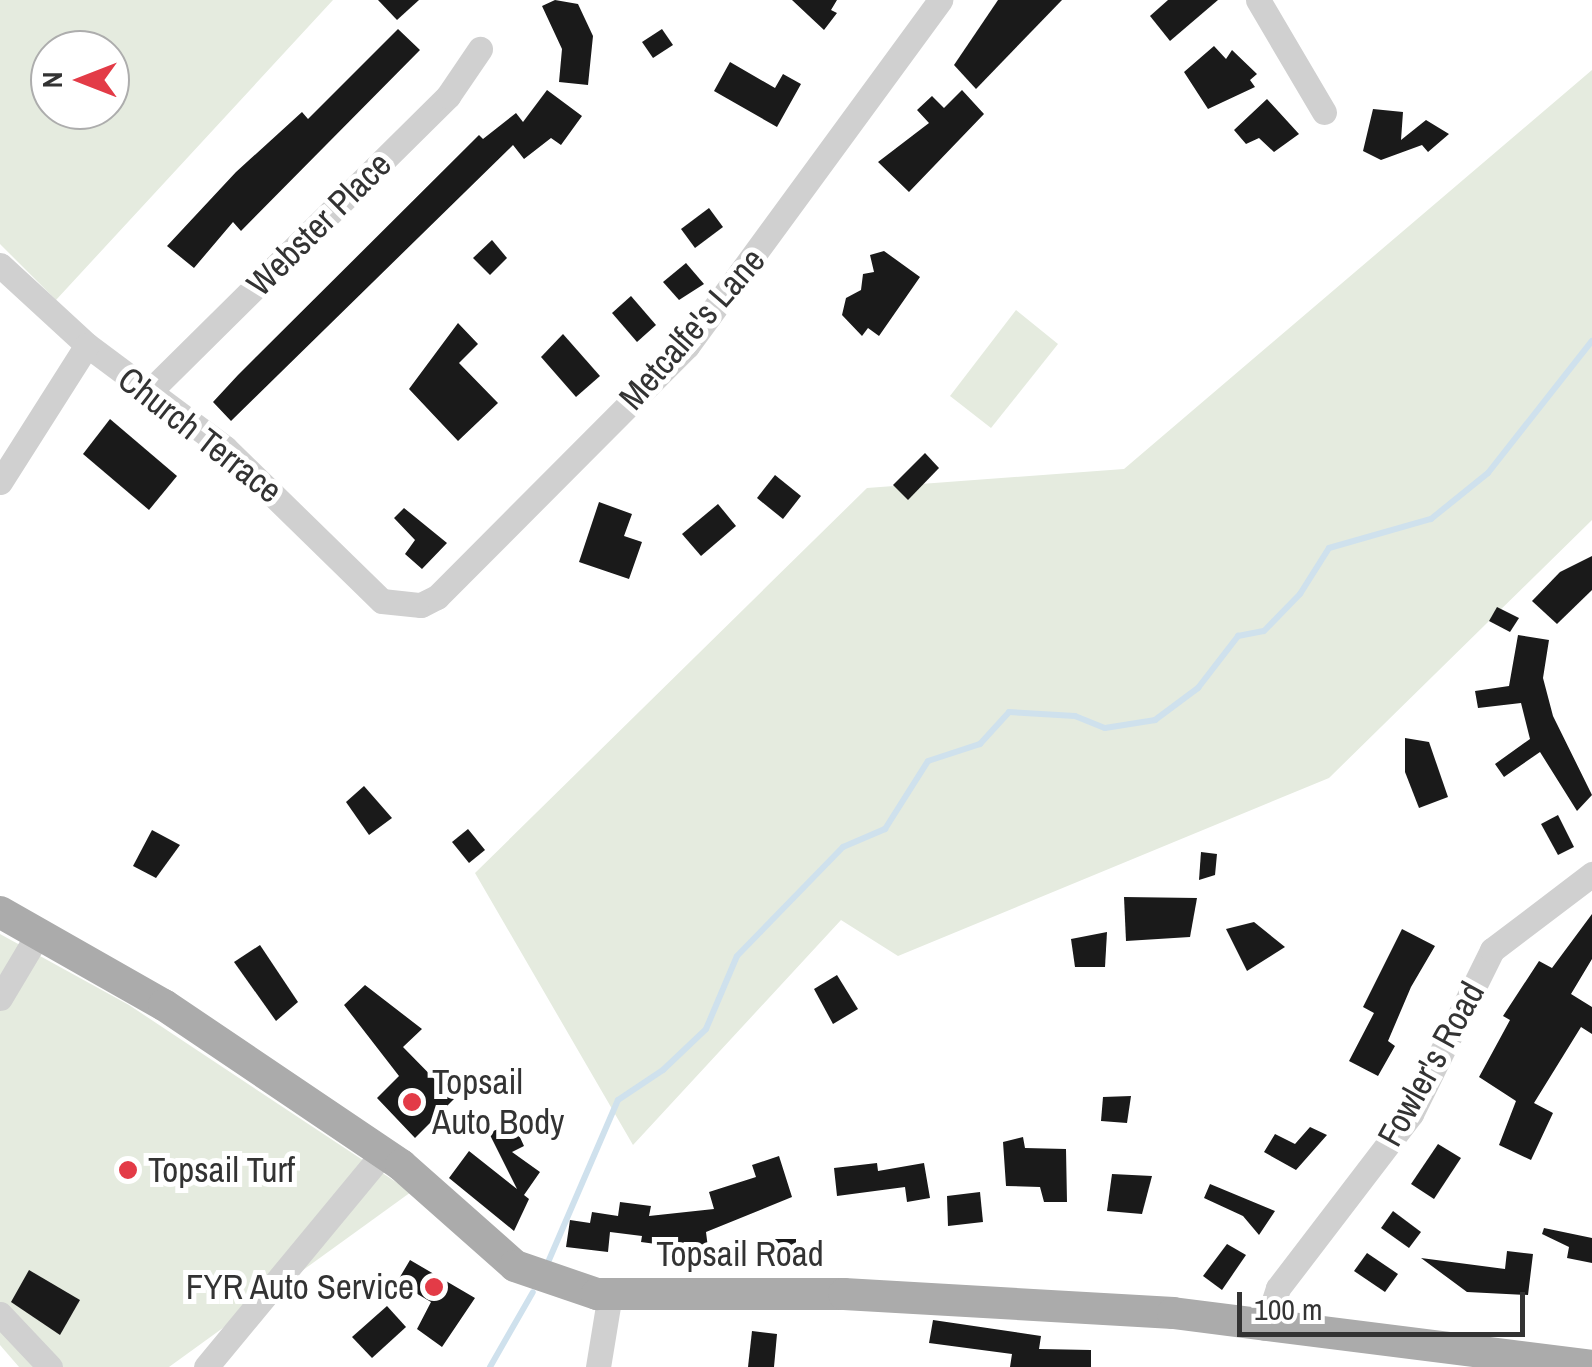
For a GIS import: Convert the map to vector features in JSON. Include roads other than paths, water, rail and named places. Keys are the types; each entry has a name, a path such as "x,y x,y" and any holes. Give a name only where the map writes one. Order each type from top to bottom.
{"main road":[{"name":"Topsail Road","path":"0,912 40,931 164,1005 383,1153 515,1266 610,1294 883,1296 1174,1312 1530,1363 1592,1366"}],"street":[{"name":"Metcalfe's Lane","path":"397,608 437,597 687,346 940,0"},
{"path":"1258,0 1324,112"},
{"name":"Webster Place","path":"149,392 448,96 480,49"},
{"name":"Church Terrace","path":"0,265 88,345 224,448 374,594 397,608"},
{"path":"0,482 88,345"},
{"name":"Fowler's Road","path":"1265,1328 1278,1288 1411,1114 1492,950 1592,874"},
{"path":"0,998 40,931"},
{"path":"206,1367 383,1153"},
{"path":"597,1366 610,1294"},
{"path":"0,1314 50,1367"}],"waterway":[{"path":"549,1260 618,1100 663,1070 706,1029 737,956 843,847 885,829 928,761 980,744 1009,712 1075,716 1105,728 1155,720 1198,688 1238,636 1264,631 1300,594 1329,548 1431,519 1488,473 1592,341"},
{"path":"490,1367 533,1292"}],"place":[{"name":"Topsail Auto Body","path":"412,1102"},
{"name":"Topsail Turf","path":"128,1170"},
{"name":"FYR Auto Service","path":"434,1287"}]}
